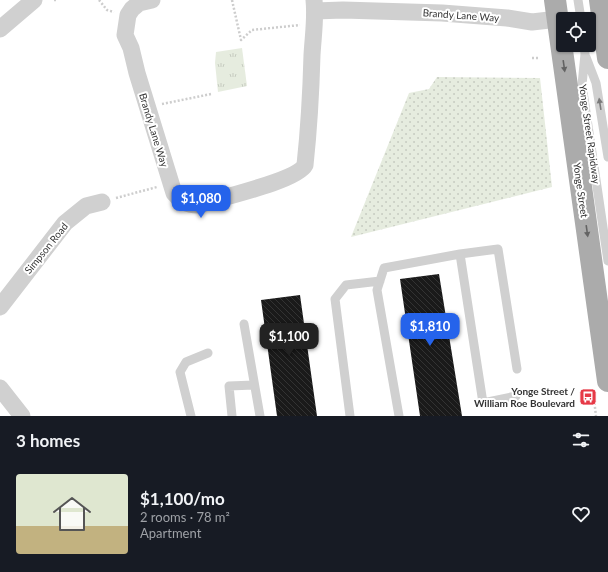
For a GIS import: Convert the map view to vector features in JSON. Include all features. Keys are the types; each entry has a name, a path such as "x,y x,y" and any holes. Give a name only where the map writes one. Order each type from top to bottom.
{"main road":[{"path":"600,0 608,58"},
{"name":"Yonge Street","path":"556,10 608,380"}],"street":[{"path":"0,29 34,0"},
{"name":"Brandy Lane Way","path":"152,0 139,3 132,9 128,15 125,26 125,35 131,48 147,107 174,193 183,203 189,205 198,205 285,179 303,169 305,165 310,123 315,12 343,10 442,13 507,18 532,22 556,10"},
{"name":"Simpson Road","path":"0,307 65,222 86,206 102,202"},
{"path":"0,388 22,416"}],"lane":[{"path":"578,0 579,12"},
{"name":"Yonge Street Rapidway","path":"584,52 582,85 608,262"},
{"name":"Yonge Street Rapidway","path":"585,52 596,83 608,156"},
{"path":"399,416 376,290 384,268 460,254 498,249 517,369"},
{"path":"460,254 483,403 516,396"},
{"path":"350,416 335,300 346,285 380,281"},
{"path":"244,324 260,416"},
{"path":"191,416 180,372 186,362 208,353"},
{"path":"232,416 229,386 254,385"}],"path":[{"path":"232,0 241,40 252,30 315,12"},
{"path":"532,58 540,58"},
{"path":"147,107 211,94"},
{"path":"102,202 171,184"}],"green space":[{"path":"242,48 247,86 218,92 215,63 216,52"},
{"path":"437,77 540,78 552,187 351,237 409,93 429,89"}],"building":[{"path":"439,274 462,416 420,416 400,279"},
{"path":"300,295 317,416 277,416 261,300"}],"place":[{"name":"Yonge Street / William Roe Boulevard","path":"588,397"}]}
